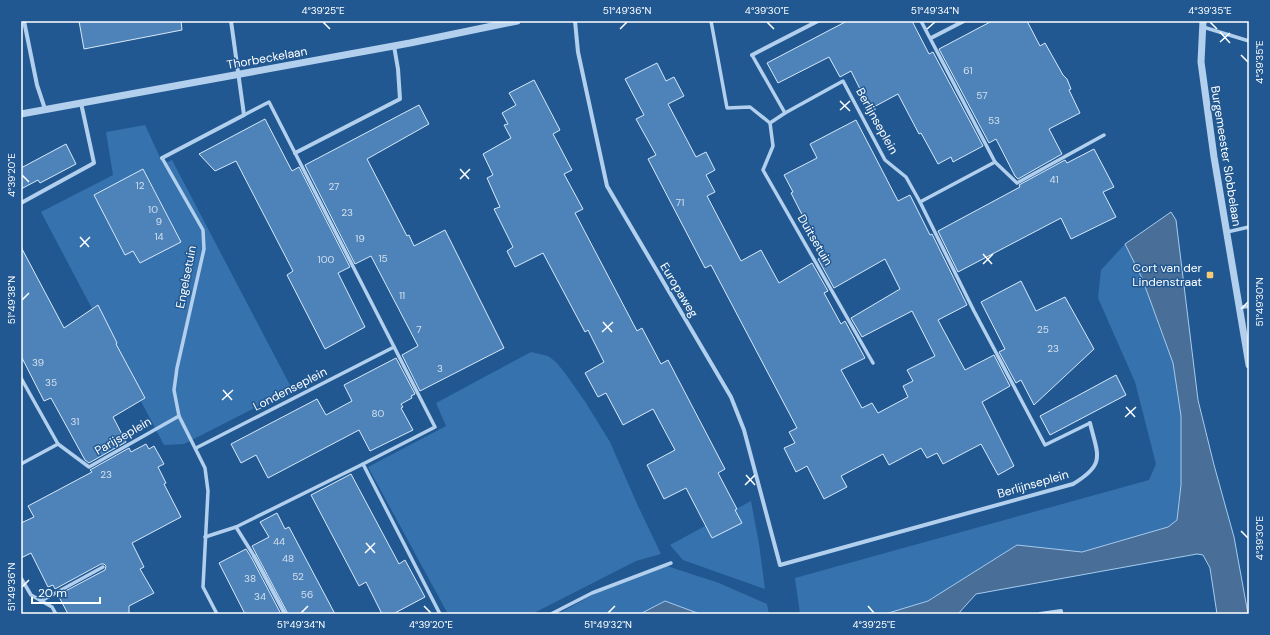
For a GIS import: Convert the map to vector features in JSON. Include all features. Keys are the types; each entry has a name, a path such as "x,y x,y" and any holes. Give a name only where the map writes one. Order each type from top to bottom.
{"street":[{"path":"24,21 37,85 45,108"},
{"path":"205,537 236,527 435,427 269,102 244,115 231,21"},
{"name":"Thorbeckelaan","path":"21,114 45,108 394,46 517,21"},
{"name":"Europaweg","path":"575,21 578,52 607,186 731,397 744,430 780,565"},
{"path":"711,21 727,108 750,107 770,123 785,113 752,55 818,21"},
{"path":"921,21 995,162 1017,182 1104,135"},
{"path":"930,38 964,21"},
{"path":"1203,24 1249,41"},
{"name":"Burgemeester Slobbelaan","path":"1203,24 1201,62 1214,157 1249,365"},
{"path":"295,153 400,99 398,69 394,46"},
{"name":"Berlijnseplein","path":"780,565 1073,484 1085,476 1095,466 1098,456 1090,423 1045,445 974,311 920,202 906,177 885,160 843,81 785,113"},
{"path":"21,203 94,163 80,103"},
{"name":"Engelsetuin","path":"217,614 203,587 208,491 205,468 179,416 174,390 177,368 204,250 203,230 162,158 244,115"},
{"name":"Duitsetuin","path":"770,123 773,146 763,170 873,363"},
{"path":"920,202 995,162"},
{"path":"1226,232 1249,227"},
{"path":"1239,308 1249,306"},
{"name":"Londenseplein","path":"196,448 394,347"},
{"name":"Parijseplein","path":"21,378 58,444 89,467 179,416"},
{"path":"21,464 58,444"},
{"path":"363,464 440,614"},
{"path":"236,527 254,556 285,614"},
{"path":"551,614 592,593 671,563"},
{"path":"41,601 103,567"},
{"path":"21,578 31,595 52,607 56,614"},
{"path":"1040,614 1061,611 1062,614"}],"shaded area":[{"path":"145,125 163,164 172,160 292,389 184,444 164,445 41,212 113,175 106,132"},
{"path":"1171,212 1176,220 1198,400 1234,537 1248,614 1217,614 1210,568 1203,555 1197,554 976,594 958,614 885,614 928,601 1017,545 1082,552 1168,527 1177,520 1181,485 1181,416 1173,363 1142,278 1125,244"},
{"path":"1125,244 1142,278 1173,363 1181,416 1181,485 1177,520 1168,527 1082,552 1017,545 928,601 885,614 800,614 795,578 1149,480 1156,464 1135,382 1098,298 1101,270"},
{"path":"531,352 548,356 556,362 586,403 610,442 661,554 636,561 532,614 448,614 368,467 446,426 436,403"},
{"path":"751,501 765,589 683,560 670,545"},
{"path":"667,566 719,583 767,604 769,614 700,614 665,601 640,614 558,614 596,593"},
{"path":"665,601 700,614 640,614"}],"building":[{"path":"79,21 181,21 182,30 84,49"},
{"path":"847,21 912,21 929,54 933,52 983,146 953,162 951,157 938,164 921,133 919,134 898,94 870,109 851,71 840,77 829,57 778,83 767,63"},
{"path":"992,21 1027,21 1040,46 1045,43 1063,75 1067,79 1071,89 1069,90 1080,113 1049,129 1062,154 1018,179 996,139 989,143 939,49"},
{"path":"657,63 666,81 674,77 684,96 668,104 696,157 706,152 715,170 706,175 715,192 707,196 741,261 761,250 779,283 812,263 828,291 824,293 841,324 845,321 865,358 841,370 862,408 872,403 878,413 908,397 903,386 913,381 907,370 935,356 912,311 862,337 851,318 900,289 885,259 834,288 818,259 823,256 791,193 793,192 784,175 817,158 810,144 856,120 898,201 910,195 930,235 932,234 967,305 938,320 965,370 994,355 1010,386 982,402 1014,466 998,475 981,444 943,464 937,453 927,458 921,448 889,465 883,454 841,476 847,487 824,499 807,466 796,472 784,448 795,443 789,432 797,428 711,265 705,268 648,159 656,155 636,119 644,115 625,79"},
{"path":"534,80 560,130 553,134 572,170 564,174 583,209 575,213 637,331 642,328 661,364 668,360 725,469 718,473 737,509 735,510 742,523 712,538 686,488 664,499 647,465 675,450 653,409 623,425 606,393 598,397 585,373 604,362 588,330 585,332 543,253 515,267 507,251 513,247 494,209 500,207 487,178 493,175 483,154 511,138 504,125 508,124 502,113 516,105 509,93"},
{"path":"419,105 429,124 367,159 407,236 409,235 414,246 445,230 504,348 420,391 402,355 418,346 371,256 355,264 305,165"},
{"path":"265,119 292,171 299,167 350,267 338,273 365,327 325,349 287,275 293,271 236,161 215,171 199,154"},
{"path":"66,144 76,164 40,183 38,180 21,189 21,168"},
{"path":"1094,149 1114,187 1103,192 1116,217 1071,239 1061,218 958,272 938,231 1020,187 1019,185 1065,160 1067,163"},
{"path":"143,169 181,242 140,263 133,251 125,255 94,195"},
{"path":"21,247 64,328 98,305 117,343 116,344 145,398 113,417 126,442 89,463 85,460 51,398 44,401 21,356"},
{"path":"1021,281 1036,311 1065,297 1094,349 1034,405 1021,380 1016,383 999,352 1005,349 981,302"},
{"path":"396,358 415,394 411,396 412,398 401,404 403,407 401,408 413,430 370,451 359,430 268,478 256,455 241,463 231,444 317,399 326,415 352,401 344,385"},
{"path":"1116,375 1126,395 1050,435 1040,416"},
{"path":"146,444 149,449 154,446 164,464 158,467 166,483 164,484 181,517 132,543 144,567 140,569 154,593 129,606 129,614 68,614 58,595 105,570 106,566 101,564 55,589 53,585 48,587 31,553 21,558 21,523 34,517 28,506 92,472 90,470 129,448 131,452"},
{"path":"351,474 399,564 405,560 425,597 393,614 382,614 366,582 359,586 311,495"},
{"path":"277,513 285,529 289,527 335,614 288,614 252,546 269,537 260,522"},
{"path":"246,549 281,614 245,614 219,563"}],"place":[{"name":"Cort van der Lindenstraat","path":"1210,275"}]}
